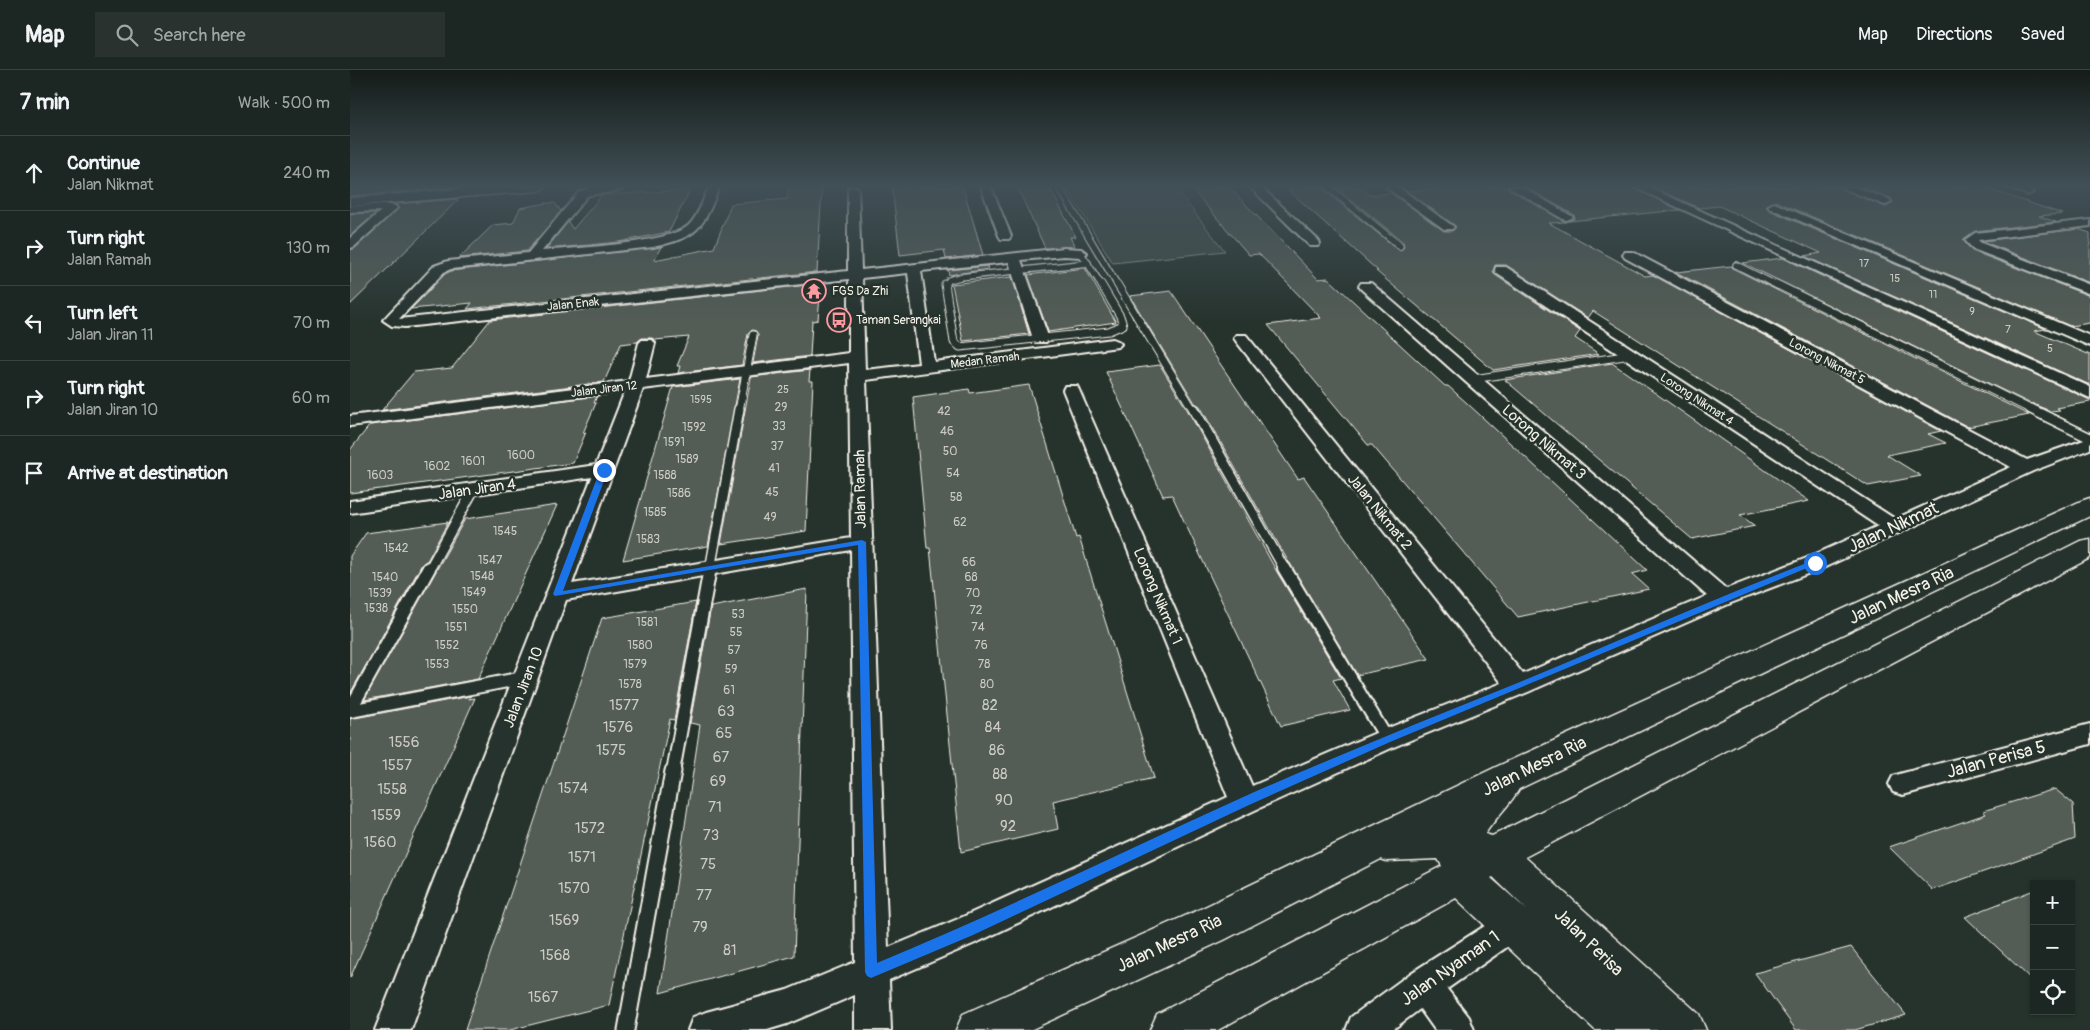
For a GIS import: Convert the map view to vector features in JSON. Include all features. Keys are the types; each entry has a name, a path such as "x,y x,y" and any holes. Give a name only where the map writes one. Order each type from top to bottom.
{"main road":[{"name":"Jalan Mesra Ria","path":"979,1030 1209,926 1511,776 2090,506"},
{"path":"1173,1030 1472,857 1560,818 2090,547"},
{"path":"1511,776 1468,827 1472,857 1513,925 1628,1030"},
{"path":"1372,846 1416,842 1472,857"},
{"name":"Jalan Perisa","path":"1472,857 1524,879 1683,1030"}],"street":[{"path":"350,244 364,232"},
{"path":"533,254 552,232"},
{"path":"533,254 653,243 678,238 690,232"},
{"name":"Jalan Ramah","path":"854,232 873,1030"},
{"path":"1003,232 1005,236"},
{"path":"1302,232 1314,243"},
{"path":"1737,232 2090,393"},
{"path":"1834,232 2090,341"},
{"path":"2023,232 1971,240 1977,246 2090,290"},
{"path":"855,273 914,267 1016,264 1070,252 1084,258"},
{"name":"Jalan Enak","path":"533,254 466,262 448,265 439,269 390,320 397,323 415,322 855,273"},
{"name":"Lorong Nikmat 5","path":"1629,255 2026,467"},
{"path":"1016,264 1041,339"},
{"path":"914,267 927,367"},
{"name":"Lorong Nikmat 4","path":"1501,270 1893,527"},
{"name":"Lorong Nikmat 3","path":"1366,286 1723,598"},
{"name":"Jalan Nikmat 2","path":"1241,338 1519,686"},
{"name":"Jalan Jiran 10","path":"394,1030 636,385 647,343"},
{"name":"Medan Ramah","path":"857,366 927,367 1113,344"},
{"name":"Jalan Jiran 12","path":"350,421 746,371 857,366"},
{"name":"Lorong Nikmat 1","path":"1072,390 1245,802"},
{"name":"Jalan Nikmat","path":"706,1030 787,1007 871,972 969,930 1245,802 1387,739 1519,686 1723,598 1815,563 2026,467 2090,443"},
{"name":"Jalan Jiran 4","path":"350,507 604,470"},
{"path":"558,594 862,542"},
{"name":"Jalan Perisa 5","path":"1903,784 2090,734"},
{"name":"Jalan Nyaman 1","path":"1364,1030 1423,985 1513,925"},
{"path":"1423,985 1456,1030"}],"lane":[{"path":"1086,232 1182,390 1256,522 1387,739"},
{"path":"1383,232 1400,246"},
{"path":"1016,264 945,282 954,342 967,348 1115,330 1123,325 1120,316 1084,258"},
{"path":"1736,265 2090,438"},
{"path":"626,1030 753,335"},
{"path":"1473,379 1631,355"},
{"path":"350,710 474,489"},
{"path":"350,710 526,678"}],"shaded area":[{"path":"1094,232 1210,232 1225,251 1113,263"}],"building":[{"path":"373,232 425,232 350,305 350,250 355,248"},
{"path":"486,232 543,232 527,251 459,258"},
{"path":"560,232 669,232 619,242 546,249"},
{"path":"720,232 819,232 817,272 467,309 472,303 411,309 445,274 451,271 661,247 654,260 714,248"},
{"path":"897,232 976,232 983,255 946,259 944,250 900,255"},
{"path":"1038,232 1073,232 1076,237 1070,237 1075,247 1045,248"},
{"path":"1229,232 1272,232 1318,279 1328,278 1445,386 1448,386 1468,404 1647,570 1632,574 1649,589 1518,617 1372,445 1368,445 1268,325 1321,318 1259,254 1249,255"},
{"path":"1335,232 1376,232 1400,251 1404,247 1403,242 1391,232 1565,232 1645,276 1653,275 1941,431 1928,434 1946,443 1887,455 1921,476 1868,486 1593,311 1588,318 1506,265 1495,265 1493,271 1495,275 1580,331 1575,338 1599,354 1493,370 1376,271 1378,271"},
{"path":"1775,232 1820,232 2046,329 2034,331 2090,355 2090,385 1804,256 1821,253"},
{"path":"1848,232 1974,232 1963,240 1972,251 2090,296 2090,323 2070,326"},
{"path":"2056,232 2090,233 2090,283 1982,241"},
{"path":"1783,258 2090,400 2090,402 2057,408 2060,410 2051,411 2029,403 1743,263"},
{"path":"987,266 988,269 949,275 948,270"},
{"path":"1731,266 2029,415 1968,427 1676,272"},
{"path":"1085,268 1116,322 1048,332 1028,275"},
{"path":"1012,277 1029,334 963,341 952,284"},
{"path":"817,284 816,297 820,296 818,320 812,321 810,356 753,363 758,335 756,331 752,330 748,334 742,365 678,373 680,366 677,366 689,337 655,340 652,338 642,338 637,342 621,344 604,382 382,410 414,372 452,368 490,320"},
{"path":"1171,291 1298,479 1304,477 1429,659 1357,675 1288,561 1200,406 1195,403 1130,296"},
{"path":"1612,363 1809,501 1740,515 1755,526 1692,539 1505,380"},
{"path":"1160,365 1188,411 1277,572 1341,678 1333,680 1350,710 1281,726 1172,495 1163,496 1106,372"},
{"path":"810,370 809,381 813,381 806,531 721,544 751,377"},
{"path":"740,379 708,546 623,560 673,387"},
{"path":"1029,385 1076,538 1079,537 1154,778 1053,801 1058,829 961,852 930,548 927,548 913,397 969,389 970,393"},
{"path":"597,396 594,403 596,403 583,433 586,432 573,463 350,493 350,450 370,425"},
{"path":"557,505 478,679 364,700 465,519"},
{"path":"448,522 427,561 422,564 350,694 350,556 366,533"},
{"path":"807,589 794,956 660,993 700,725 690,723 711,607"},
{"path":"696,602 674,720 670,719 609,1005 510,1030 465,1030 602,618"},
{"path":"471,696 469,699 475,698 350,978 350,719"},
{"path":"2055,789 2073,804 2075,839 1933,890 1889,847 1986,814 1983,811"},
{"path":"2030,892 2030,978 1965,917"},
{"path":"1851,947 1906,1015 1855,1030 1796,1030 1755,973"}],"place":[{"name":"FGS Da Zhi","path":"814,291"},
{"name":"Taman Serangkai","path":"839,320"}],"route":[{"path":"604,470 558,594 862,542 871,972 969,930 1245,802 1387,739 1519,686 1626,638 1723,598 1815,563"}]}
